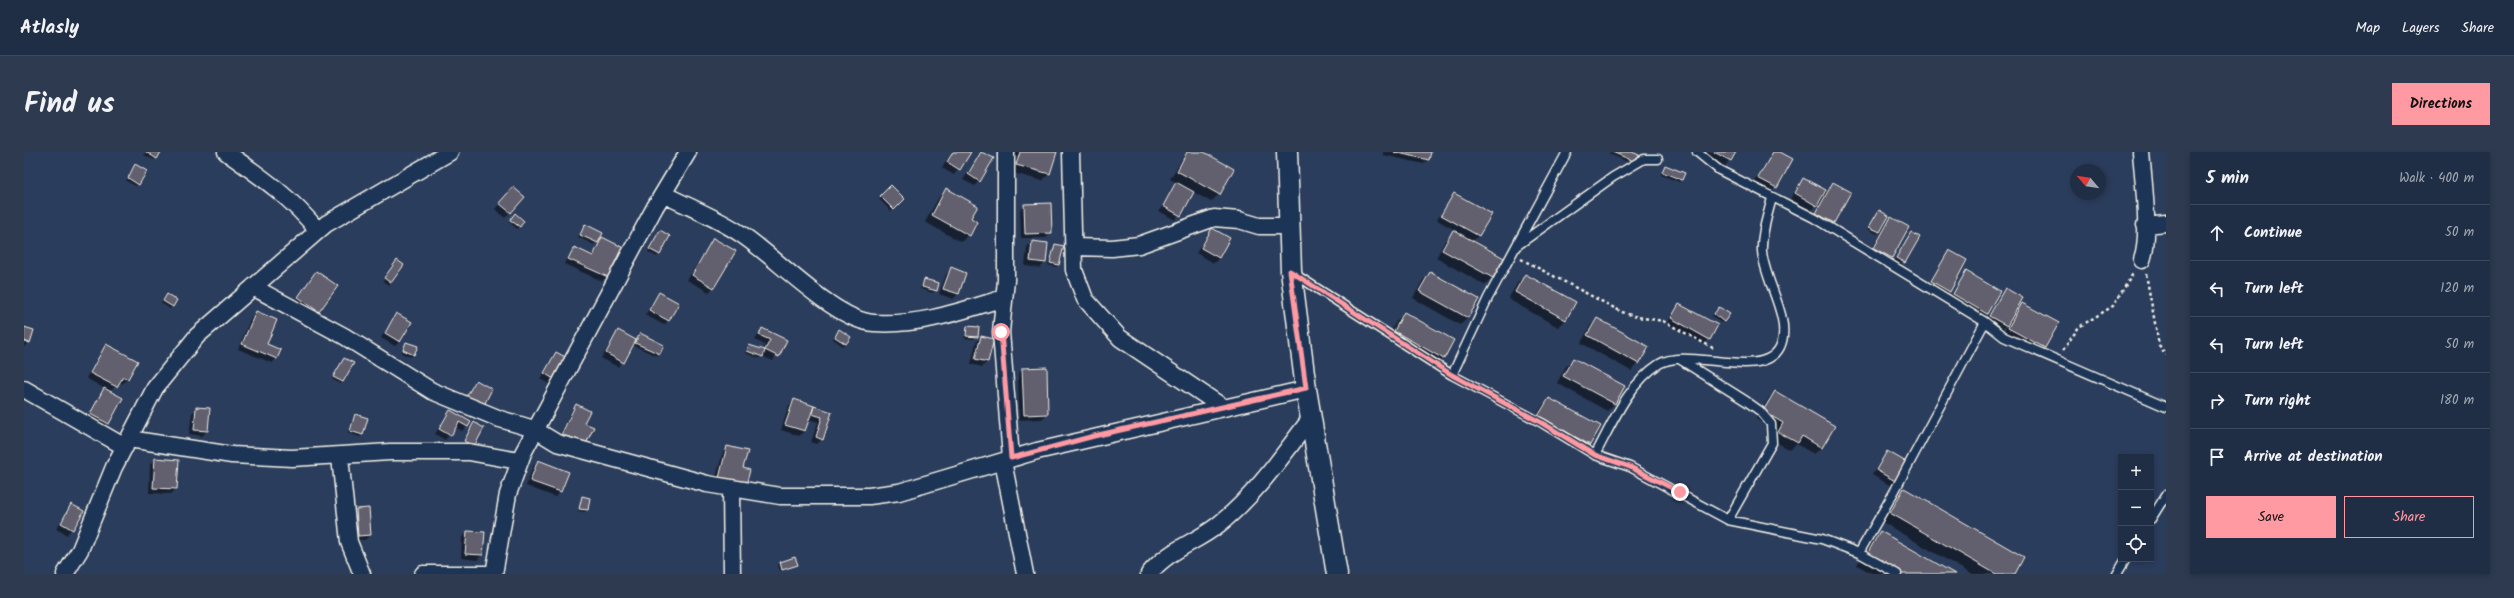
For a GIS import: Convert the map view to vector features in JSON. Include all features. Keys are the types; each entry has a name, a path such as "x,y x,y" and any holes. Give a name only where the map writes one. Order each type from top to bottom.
{"street":[{"path":"226,152 281,191 303,212 318,231"},
{"path":"65,574 80,550 127,443 155,388 175,362 219,315 318,231 402,179 450,152"},
{"path":"423,574 494,574 508,494 519,461 534,429 663,194 688,152"},
{"path":"1006,152 1004,298 1001,332 1007,459 1025,574"},
{"path":"1071,152 1074,270 1085,299 1120,338 1224,408"},
{"path":"1287,152 1290,271 1310,418 1337,574"},
{"path":"2141,152 2145,225 2144,254 2142,260"},
{"path":"663,194 741,234 822,298 848,314 872,324 938,319 1004,298"},
{"path":"1073,247 1112,248 1139,245 1214,218 1239,220 1258,226 1289,226"},
{"path":"2145,225 2166,223"},
{"path":"253,287 344,336 432,391 500,419 534,429 557,443 707,484 780,496 869,496 899,492 1007,459 1094,436 1224,408 1306,388"},
{"path":"24,389 127,443 232,455 292,458 340,457 390,452 469,452 519,461"},
{"path":"1149,574 1164,557 1218,525 1243,502 1285,453 1310,418"},
{"path":"340,457 349,542 362,574"},
{"path":"731,488 732,574"}],"lane":[{"path":"1452,375 1516,246 1567,152"},
{"path":"1697,152 1719,170 1814,218 1985,322 2004,337 2166,407"},
{"path":"1516,246 1586,198 1613,177 1644,159 1658,159"},
{"path":"1595,455 1632,391 1660,363 1681,359 1752,363 1766,359 1780,348 1785,328 1764,267 1762,249 1772,198"},
{"path":"1290,271 1452,375 1542,423 1595,455 1630,467 1728,520 1822,539 1859,553 1897,574"},
{"path":"1859,553 1894,492 1985,322"},
{"path":"1681,359 1760,411 1771,424 1772,444 1728,520"},
{"path":"2154,514 2166,495"},
{"path":"2116,574 2124,562"}],"path":[{"path":"1512,254 1622,312 1637,317 1663,321 1678,327 1739,363"},
{"path":"2142,260 2152,297 2159,345 2166,355"},
{"path":"2057,359 2079,327 2113,306 2142,260"}],"building":[{"path":"146,152 161,152 157,159"},
{"path":"953,152 971,152 960,170 947,162"},
{"path":"981,152 994,158 980,182 968,174"},
{"path":"1020,152 1057,152 1050,174 1016,165"},
{"path":"1187,152 1204,152 1234,169 1220,195 1177,171"},
{"path":"1394,152 1431,152 1429,160"},
{"path":"1612,152 1632,152 1639,155 1636,162"},
{"path":"1714,152 1736,152 1731,161"},
{"path":"1773,152 1780,152 1793,159 1777,188 1758,178"},
{"path":"135,164 147,171 139,185 128,178"},
{"path":"1665,165 1685,173 1682,180 1662,172"},
{"path":"1803,178 1826,190 1817,206 1795,193"},
{"path":"1176,182 1194,192 1181,216 1163,206"},
{"path":"1833,182 1851,192 1834,223 1816,213"},
{"path":"891,185 905,199 894,210 880,196"},
{"path":"513,187 525,197 511,213 499,203"},
{"path":"946,188 978,206 971,218 977,222 970,236 932,215"},
{"path":"1454,193 1492,214 1479,236 1441,215"},
{"path":"1051,203 1052,233 1025,234 1024,204"},
{"path":"1879,210 1889,216 1880,232 1869,227"},
{"path":"515,213 524,221 520,227 510,220"},
{"path":"1891,217 1909,227 1892,258 1874,248"},
{"path":"585,224 603,233 598,243 580,235"},
{"path":"1212,228 1230,238 1219,258 1201,248"},
{"path":"660,230 670,236 660,255 649,249"},
{"path":"1453,230 1504,258 1493,278 1442,250"},
{"path":"1911,232 1920,237 1905,263 1896,258"},
{"path":"602,237 622,247 608,277 568,259 574,247 593,256"},
{"path":"713,238 736,251 714,288 692,275"},
{"path":"1032,241 1048,243 1046,263 1030,261"},
{"path":"1055,244 1064,246 1059,265 1050,263"},
{"path":"1949,250 1967,260 1950,292 1931,281"},
{"path":"397,260 404,265 391,283 384,278"},
{"path":"951,267 966,273 959,294 943,289"},
{"path":"316,271 338,286 319,312 298,297"},
{"path":"1966,271 2000,291 1987,314 1953,294"},
{"path":"1430,272 1479,299 1468,318 1419,291"},
{"path":"1525,274 1576,302 1566,320 1515,292"},
{"path":"924,279 939,283 937,291 922,287"},
{"path":"2005,288 2023,298 2007,326 1989,316"},
{"path":"659,292 679,303 669,321 649,310"},
{"path":"167,294 177,300 173,307 163,301"},
{"path":"2022,303 2059,323 2045,348 2008,328"},
{"path":"1679,304 1718,325 1710,340 1671,318"},
{"path":"1719,307 1730,314 1724,322 1714,314"},
{"path":"256,311 277,320 267,344 281,350 277,359 242,344"},
{"path":"1404,312 1454,340 1444,359 1394,331"},
{"path":"396,313 412,322 400,342 385,333"},
{"path":"1597,318 1649,347 1639,364 1587,335"},
{"path":"967,326 979,327 978,337 966,336"},
{"path":"24,327 34,330 30,343 24,341"},
{"path":"762,328 787,340 779,357 765,350 770,340 759,335"},
{"path":"839,329 851,337 846,344 835,337"},
{"path":"618,330 636,340 624,363 606,353"},
{"path":"640,333 664,345 660,354 635,343"},
{"path":"981,336 994,339 988,362 975,359"},
{"path":"406,342 418,346 414,355 403,350"},
{"path":"106,344 138,361 128,379 123,377 117,387 90,373"},
{"path":"749,345 765,350 763,357 747,351"},
{"path":"556,352 571,360 559,382 544,373"},
{"path":"344,358 354,363 343,382 333,377"},
{"path":"1573,358 1625,386 1615,404 1563,376"},
{"path":"1047,367 1048,414 1024,415 1022,368"},
{"path":"476,380 492,389 482,409 465,399"},
{"path":"104,388 123,398 109,424 90,414"},
{"path":"1775,391 1835,426 1822,448 1802,436 1798,443 1778,432 1783,423 1763,411"},
{"path":"1549,398 1601,426 1590,445 1538,416"},
{"path":"794,399 814,406 805,431 785,425"},
{"path":"576,404 590,411 584,423 594,427 584,448 560,437"},
{"path":"814,406 832,412 823,440 816,437 822,417 812,414"},
{"path":"196,407 210,408 208,431 194,430"},
{"path":"450,410 471,422 468,427 459,422 451,436 439,429"},
{"path":"355,414 368,418 363,435 350,431"},
{"path":"474,422 484,428 474,447 464,441"},
{"path":"727,446 748,451 743,468 750,470 745,489 718,482"},
{"path":"1887,451 1908,463 1897,482 1876,470"},
{"path":"155,458 179,460 177,489 153,488"},
{"path":"538,460 569,472 561,492 530,481"},
{"path":"1904,488 2024,557 2015,574 1996,574 1890,513"},
{"path":"582,496 590,498 588,510 579,509"},
{"path":"71,504 84,511 73,530 61,523"},
{"path":"369,508 371,535 358,536 356,509"},
{"path":"467,531 485,532 483,555 465,554"},
{"path":"1880,531 1955,574 1898,574 1866,556"},
{"path":"795,557 798,565 782,570 780,562"}],"route":[{"path":"1001,332 1011,458 1094,436 1224,408 1306,388 1290,271 1452,375 1499,402 1542,423 1595,455 1630,467 1680,492"}]}
